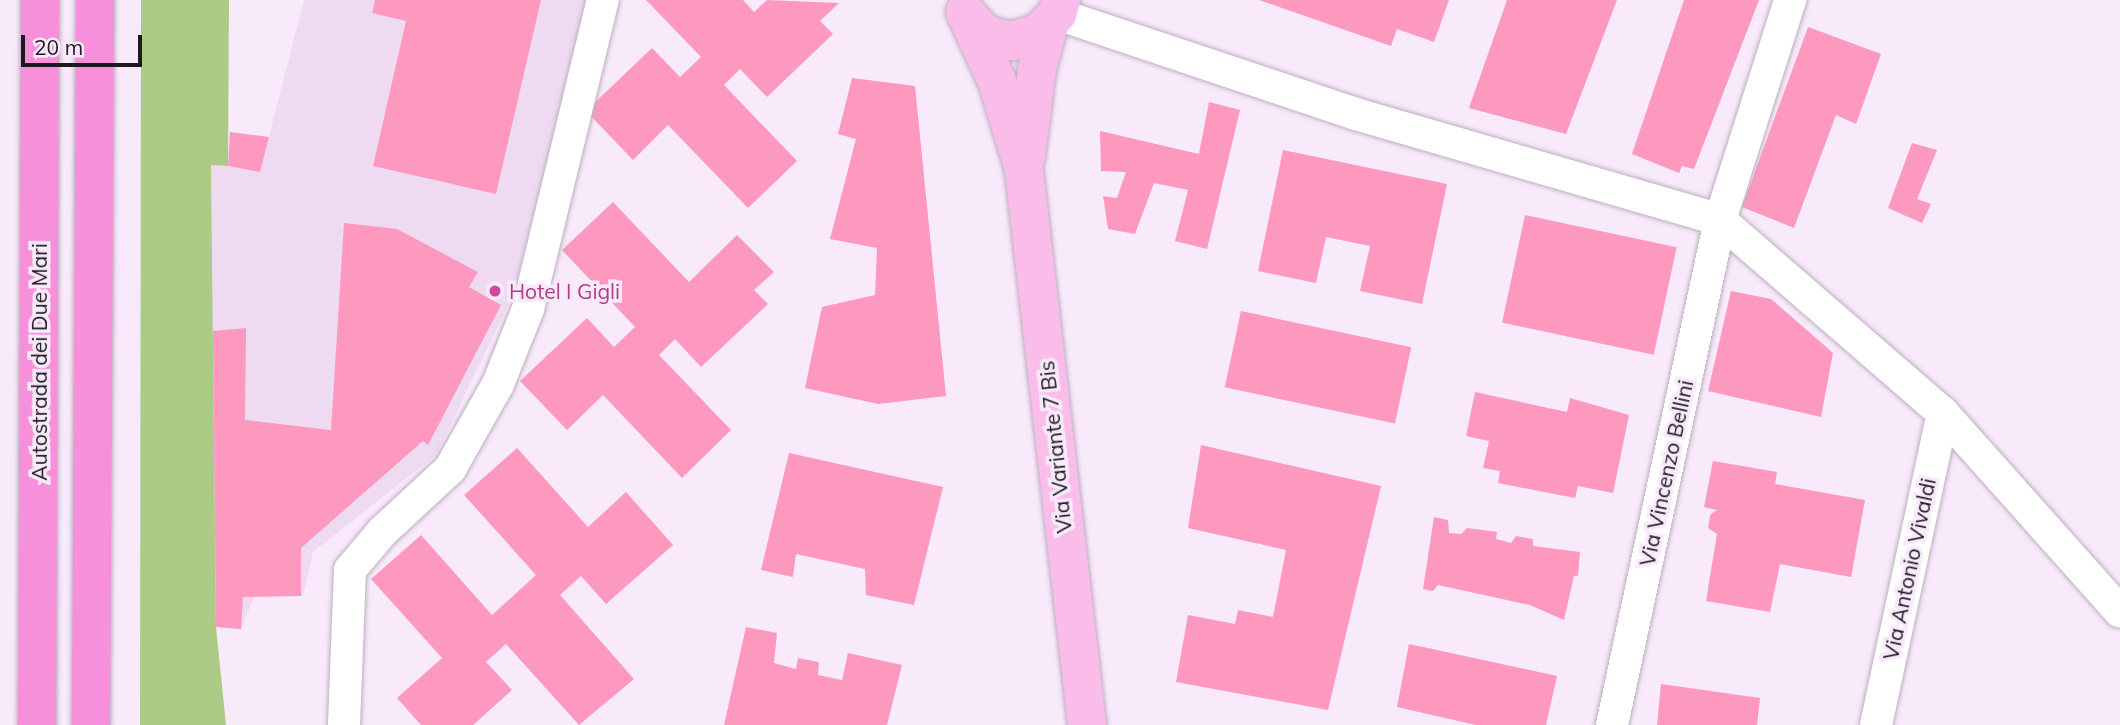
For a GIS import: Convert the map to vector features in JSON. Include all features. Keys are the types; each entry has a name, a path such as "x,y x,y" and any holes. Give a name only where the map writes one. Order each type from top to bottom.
{"highway":[{"name":"Autostrada dei Due Mari","path":"37,725 40,0"},
{"path":"91,725 94,0"}],"main road":[{"path":"963,7 985,34 998,40 1026,39 1056,13"},
{"name":"Via Variante 7 Bis","path":"963,7 996,81 1024,170 1087,725"},
{"name":"Via Variante 7 Bis","path":"1024,170 1037,69 1056,13"}],"street":[{"path":"344,725 350,570 382,532 450,469 498,384 528,309 603,0"},
{"name":"Via Vincenzo Bellini","path":"1612,725 1720,220 1790,0"},
{"path":"1056,13 1356,114 1720,220 1943,413 2120,612"},
{"name":"Via Antonio Vivaldi","path":"1876,725 1943,413"}],"shaded area":[{"name":"Hotel I Gigli","path":"304,0 589,0 512,297 436,455 313,552 303,596 254,597 241,629 216,627 211,164 260,171"}],"green space":[{"path":"141,0 229,0 228,166 211,165 216,627 226,725 140,725"}],"building":[{"path":"375,0 541,0 496,194 373,166 406,21 372,13"},
{"path":"646,0 743,0 754,12 767,0 839,3 820,21 833,34 767,97 740,69 724,85 797,161 748,208 668,125 633,160 586,111 652,48 680,77 701,57"},
{"path":"1259,0 1449,0 1434,42 1397,29 1391,46"},
{"path":"1507,0 1617,0 1566,134 1469,108"},
{"path":"1684,0 1759,0 1694,169 1682,166 1679,173 1632,154"},
{"path":"1808,27 1881,54 1856,124 1836,115 1794,228 1742,207"},
{"path":"852,78 915,86 946,396 878,404 805,388 822,307 875,295 877,248 830,239 856,139 838,134"},
{"path":"1209,102 1240,110 1207,249 1175,241 1188,190 1154,183 1135,234 1108,229 1103,196 1117,198 1126,172 1101,171 1100,131 1199,154"},
{"path":"230,132 269,137 260,172 228,166"},
{"path":"1912,143 1937,150 1917,199 1931,204 1922,223 1888,208"},
{"path":"1283,150 1447,184 1422,304 1360,291 1370,246 1326,237 1316,283 1258,271"},
{"path":"613,202 689,282 737,235 774,272 754,290 768,304 701,367 675,339 659,355 731,430 682,478 603,395 567,430 520,381 587,318 614,347 635,327 562,250"},
{"path":"1525,215 1677,247 1654,355 1502,323"},
{"path":"344,223 397,229 478,272 469,287 501,305 428,445 423,441 301,548 301,596 243,597 241,629 216,627 213,331 246,328 245,420 331,430"},
{"path":"1731,291 1771,299 1833,353 1821,417 1708,391"},
{"path":"1241,311 1411,347 1395,423 1225,387"},
{"path":"1475,392 1567,412 1570,398 1629,415 1613,493 1578,486 1575,498 1498,483 1500,471 1483,468 1489,441 1466,436"},
{"path":"1201,445 1381,486 1328,710 1176,682 1188,615 1235,624 1238,610 1273,617 1286,550 1188,528"},
{"path":"517,448 588,527 626,492 673,545 606,604 581,576 560,595 634,679 579,725 506,644 486,662 512,690 473,725 421,725 397,698 442,658 371,579 421,535 492,615 536,575 464,495"},
{"path":"789,453 943,487 914,605 866,595 865,569 796,554 793,577 761,570"},
{"path":"1713,461 1777,472 1775,484 1865,500 1851,577 1780,564 1770,612 1706,601 1717,534 1708,528 1710,515 1717,510 1704,507"},
{"path":"1434,517 1448,520 1449,533 1461,534 1467,528 1497,532 1496,539 1511,543 1516,536 1533,539 1533,546 1580,552 1578,576 1574,576 1564,620 1530,605 1438,585 1433,591 1423,589"},
{"path":"746,627 777,633 774,663 796,669 798,658 819,662 818,675 842,680 848,653 902,665 887,725 724,725"},
{"path":"1409,644 1557,676 1546,725 1476,725 1397,707"},
{"path":"1661,684 1760,698 1757,725 1657,725"}],"place":[{"name":"Hotel I Gigli","path":"495,291"}]}
